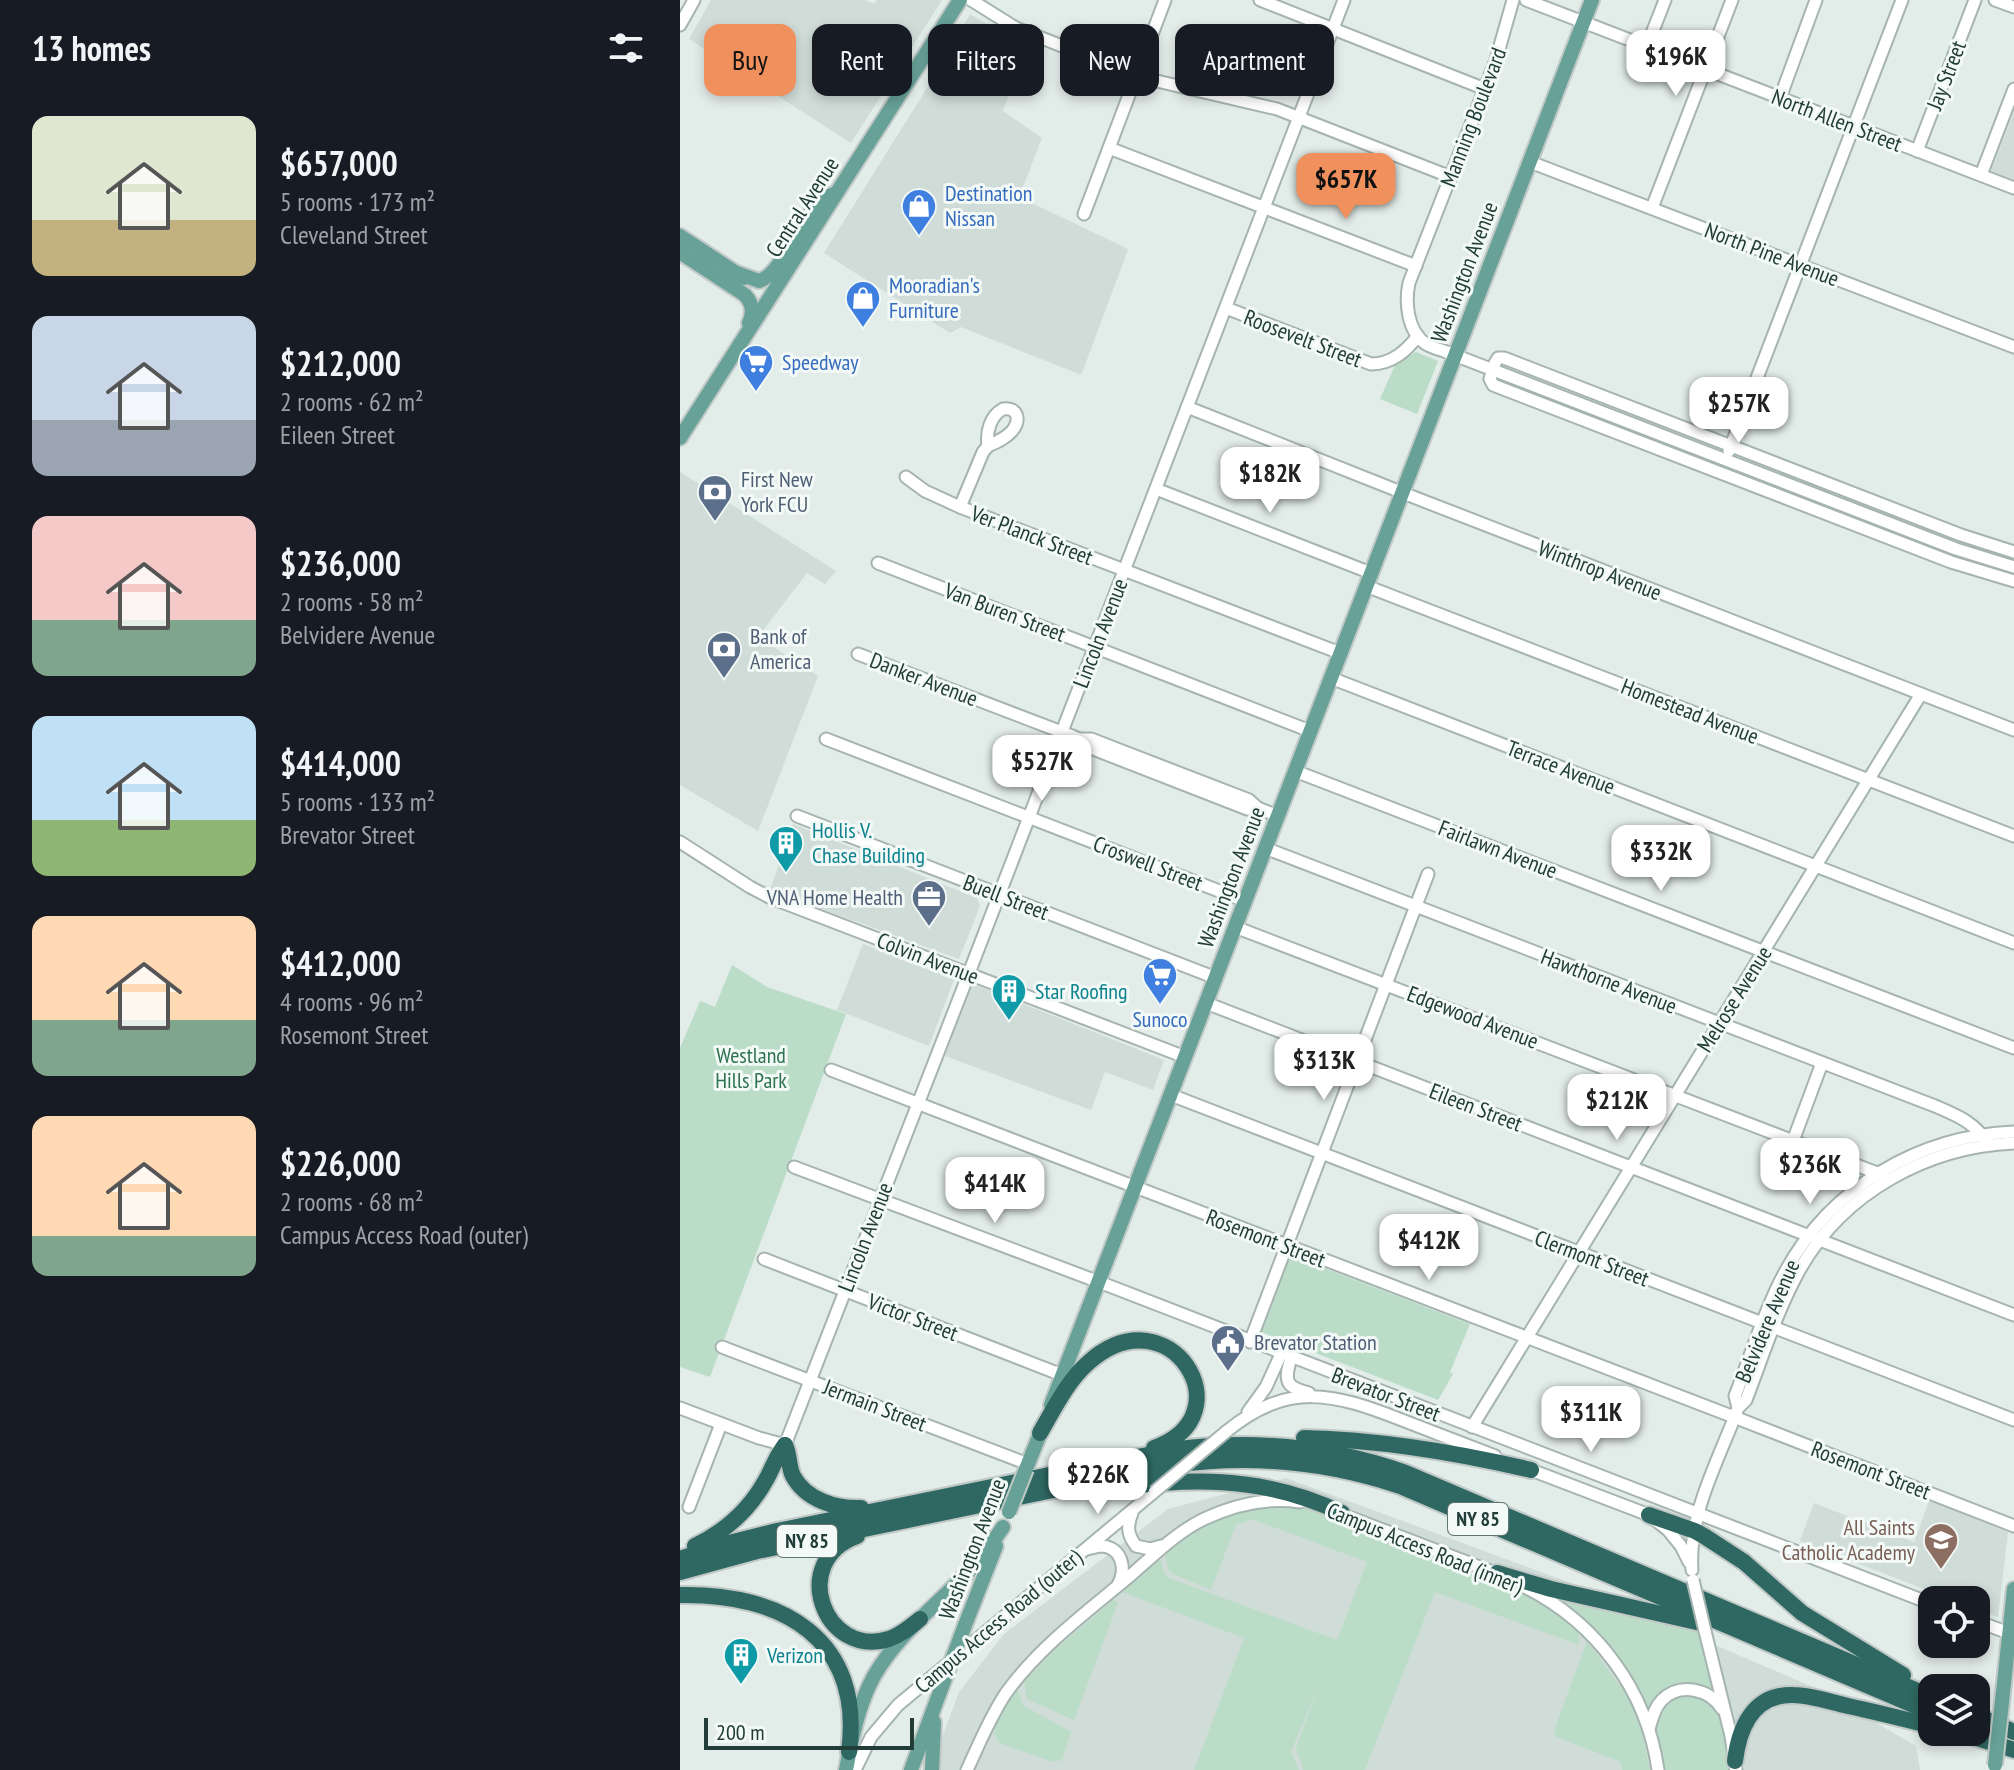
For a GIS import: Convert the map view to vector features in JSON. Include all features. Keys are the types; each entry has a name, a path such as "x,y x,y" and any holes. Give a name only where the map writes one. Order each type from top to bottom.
{"highway":[{"path":"1040,1433 1068,1377 1104,1351 1144,1341 1171,1350 1183,1359 1193,1376 1196,1393 1194,1410 1188,1423 1180,1434 1164,1444 1104,1464"},
{"path":"1198,1446 1249,1438 1353,1440 1432,1449 1531,1470"},
{"name":"NY 85","path":"680,1572 1104,1464 1198,1446 1249,1444 1302,1447 1381,1464 1430,1482 1918,1688"},
{"path":"785,1445 793,1476 805,1491 822,1501 852,1508 933,1507"},
{"path":"680,1556 714,1536 744,1511 759,1492 785,1445"},
{"name":"NY 85","path":"680,1556 777,1531 933,1507 1003,1506 1148,1470 1199,1461 1276,1460 1351,1471 1400,1486 1918,1707"},
{"path":"1003,1506 1128,1486 1196,1481 1265,1487 1316,1501 1342,1513"},
{"path":"920,1619 904,1632 890,1638 873,1641 857,1639 840,1630 828,1616 820,1599 819,1581 828,1557 846,1541 933,1507"},
{"path":"1649,1515 1693,1524 1744,1562 1802,1613 1918,1685"},
{"path":"1497,1573 1566,1593 1708,1625 1829,1669"},
{"path":"680,1595 720,1597 750,1603 789,1617 810,1632 834,1660 845,1682 852,1720 849,1752"},
{"path":"1735,1766 1738,1740 1745,1721 1765,1702 1781,1695 1807,1696 1918,1723"},
{"path":"1990,1724 2014,1732"},
{"path":"1990,1730 2014,1749"},
{"path":"1990,1742 2014,1749"}],"main road":[{"name":"Central Avenue","path":"680,438 960,0"},
{"name":"Washington Avenue","path":"1068,1377 1098,1282 1592,0"},
{"path":"737,273 759,281 771,276 824,196 837,193"},
{"path":"680,236 737,273 768,301"},
{"path":"680,248 768,301"},
{"path":"680,248 684,255 750,300 752,317 738,349"},
{"name":"Washington Avenue","path":"911,1770 1003,1527 1003,1506 1027,1466 1040,1433"},
{"path":"846,1770 860,1709 875,1673 892,1649 968,1571 1003,1527"},
{"path":"1994,1768 2006,1693 2014,1589"},
{"path":"932,1770 934,1708"}],"street":[{"path":"680,25 694,0"},
{"path":"971,0 1016,28 1060,45"},
{"path":"1156,24 1165,0"},
{"path":"1260,0 1318,24"},
{"name":"Lincoln Avenue","path":"1334,27 1344,0"},
{"name":"Manning Boulevard","path":"1418,336 1407,303 1408,288 1501,46 1513,0"},
{"name":"North Allen Street","path":"1526,0 2014,188"},
{"path":"1647,46 1665,0"},
{"path":"1652,208 1732,0"},
{"path":"1780,98 1816,0"},
{"path":"1721,472 1902,0"},
{"name":"Jay Street","path":"1917,151 1975,0"},
{"path":"1995,0 2014,7"},
{"path":"1334,30 1485,89"},
{"path":"1159,81 1299,117 1451,177"},
{"path":"1981,175 2014,89"},
{"path":"1084,214 1128,96"},
{"name":"Lincoln Avenue","path":"785,1445 1307,96"},
{"path":"1109,148 1416,266"},
{"name":"North Pine Avenue","path":"1530,162 2014,347"},
{"name":"Roosevelt Street","path":"1226,308 1371,364 1396,357 1418,336"},
{"path":"1418,336 1425,343 1455,356 1956,549 2014,567"},
{"path":"2014,552 1858,496 1504,358 1498,358 1492,370 1490,380 1493,385 1951,562 2014,581"},
{"path":"1607,428 1617,402"},
{"name":"Winthrop Avenue","path":"1187,407 2014,730"},
{"path":"960,507 988,446"},
{"name":"Ver Planck Street","path":"906,477 925,491 960,507 1340,653"},
{"name":"Homestead Avenue","path":"1156,489 1369,580 2014,836"},
{"path":"1848,521 1858,496"},
{"path":"1951,562 1961,535"},
{"name":"Van Buren Street","path":"878,563 1310,731"},
{"name":"Danker Avenue","path":"858,654 1062,732 1079,739 1088,747 1168,774 1247,809 1258,808 1278,816"},
{"name":"Terrace Avenue","path":"1331,678 2014,943"},
{"name":"Melrose Avenue","path":"1472,1427 1921,694"},
{"name":"Croswell Street","path":"826,739 1245,901"},
{"name":"Fairlawn Avenue","path":"1295,771 2014,1048"},
{"name":"Buell Street","path":"797,816 1216,978"},
{"name":"Colvin Avenue","path":"680,842 762,893 1185,1057"},
{"name":"Hawthorne Avenue","path":"1265,848 1958,1116 1985,1140"},
{"path":"1250,1342 1428,874"},
{"name":"Edgewood Avenue","path":"1235,927 1882,1176"},
{"name":"Eileen Street","path":"1206,1003 2014,1315"},
{"path":"1793,1141 1822,1063"},
{"name":"Rosemont Street","path":"831,1070 1526,1338 1736,1412 2014,1526"},
{"name":"Clermont Street","path":"1171,1095 2014,1420"},
{"name":"Belvidere Avenue","path":"1681,1546 1693,1524 1736,1412 1746,1400 1768,1326 1815,1237 1882,1176 2014,1132"},
{"name":"Belvidere Avenue","path":"1985,1140 2014,1143"},
{"name":"Brevator Street","path":"794,1167 1472,1427 1693,1524 1918,1599"},
{"name":"Victor Street","path":"764,1259 1068,1377"},
{"name":"Jermain Street","path":"722,1347 1027,1466"},
{"path":"1286,1356 1289,1384 1296,1390 1322,1397"},
{"path":"1227,1431 1249,1411 1286,1356"},
{"name":"Campus Access Road (outer)","path":"855,1770 871,1737 898,1705 1227,1431 1271,1404 1301,1397 1339,1398 1367,1406 1649,1515 1668,1530 1681,1546 1693,1575 1728,1721 1735,1766"},
{"path":"680,1408 768,1442 785,1445"},
{"path":"689,1507 721,1424"},
{"name":"Campus Access Road (inner)","path":"967,1770 1006,1694 1054,1641 1172,1540 1201,1521 1230,1508 1272,1501 1310,1504 1342,1513 1497,1573 1546,1599 1602,1645 1621,1669 1635,1693 1649,1729 1658,1770"},
{"path":"1134,1509 1127,1531 1136,1546 1159,1548 1172,1540"},
{"name":"Belvidere Avenue","path":"1693,1524 1693,1575"},
{"path":"1084,1550 1100,1546 1117,1554 1123,1563 1118,1586"},
{"path":"1990,1626 2009,1633"},
{"path":"1695,1690 1709,1678 1714,1666"},
{"path":"1649,1729 1655,1709 1665,1697 1695,1690 1715,1699 1728,1721"}],"shaded area":[{"path":"711,0 865,0 874,4 877,0 942,0 912,47 912,24 812,24 812,96 881,96 851,143 778,96 796,96 796,24 704,24 704,49 689,39"},
{"path":"970,14 987,24 964,24"},
{"path":"928,86 928,96 1008,96 1003,111 1042,138 1019,197 1128,250 1082,373 1079,374 961,327 950,333 824,253"},
{"path":"2014,112 2014,180 1991,171"},
{"path":"680,472 836,571 825,584 807,573 758,637 818,676 758,831 680,785"},
{"path":"793,824 977,898 980,906 959,959 770,890"},
{"path":"863,944 954,979 929,1046 837,1010"},
{"path":"976,985 1164,1060 1153,1090 1105,1072 1091,1110 945,1056 970,987"},
{"path":"1286,1478 1571,1583 1822,1691 1916,1746 1920,1770 930,1770 959,1692 1004,1634 1168,1509"},
{"name":"All Saints Catholic Academy","path":"1929,1501 2008,1532 1998,1617 1990,1614 1990,1586 1918,1587 1800,1541 1814,1503 1914,1542"}],"green space":[{"path":"1416,352 1438,361 1417,414 1380,399 1395,365"},
{"name":"Westland Hills Park","path":"732,965 767,987 846,1014 710,1377 680,1367 680,1048 700,1001 715,1007"},
{"path":"1290,1255 1470,1324 1450,1372 1453,1374 1438,1400 1261,1332"},
{"path":"1291,1501 1368,1529 1372,1536 1449,1567 1466,1570 1480,1579 1498,1582 1543,1604 1578,1632 1579,1645 1435,1592 1365,1770 1303,1770 1296,1748 1318,1687 1291,1752 1299,1770 1194,1770 1244,1638 1122,1592 1160,1559 1169,1578 1337,1640 1367,1562 1252,1519 1236,1525 1211,1590 1169,1571 1165,1557 1172,1540 1230,1508"},
{"path":"1553,1596 1699,1628 1736,1770 1658,1770 1649,1729 1589,1626"},
{"path":"1113,1600 1118,1603 1074,1720 1027,1699 1024,1682 1057,1648"},
{"path":"1587,1641 1630,1700 1643,1736 1650,1770 1622,1770 1621,1762 1554,1736"},
{"path":"1017,1689 1023,1705 1071,1732 1062,1760 1053,1762 999,1743 994,1734 995,1723"}],"place":[{"name":"Destination Nissan","path":"919,237"},
{"name":"Mooradian's Furniture","path":"863,329"},
{"name":"Speedway","path":"756,393"},
{"name":"First New York FCU","path":"715,523"},
{"name":"Bank of America","path":"724,680"},
{"name":"Hollis V. Chase Building","path":"786,874"},
{"name":"VNA Home Health","path":"929,928"},
{"name":"Sunoco","path":"1160,1006"},
{"name":"Star Roofing","path":"1009,1022"},
{"name":"Brevator Station","path":"1228,1373"},
{"name":"All Saints Catholic Academy","path":"1941,1571"},
{"name":"Verizon","path":"741,1686"}]}
